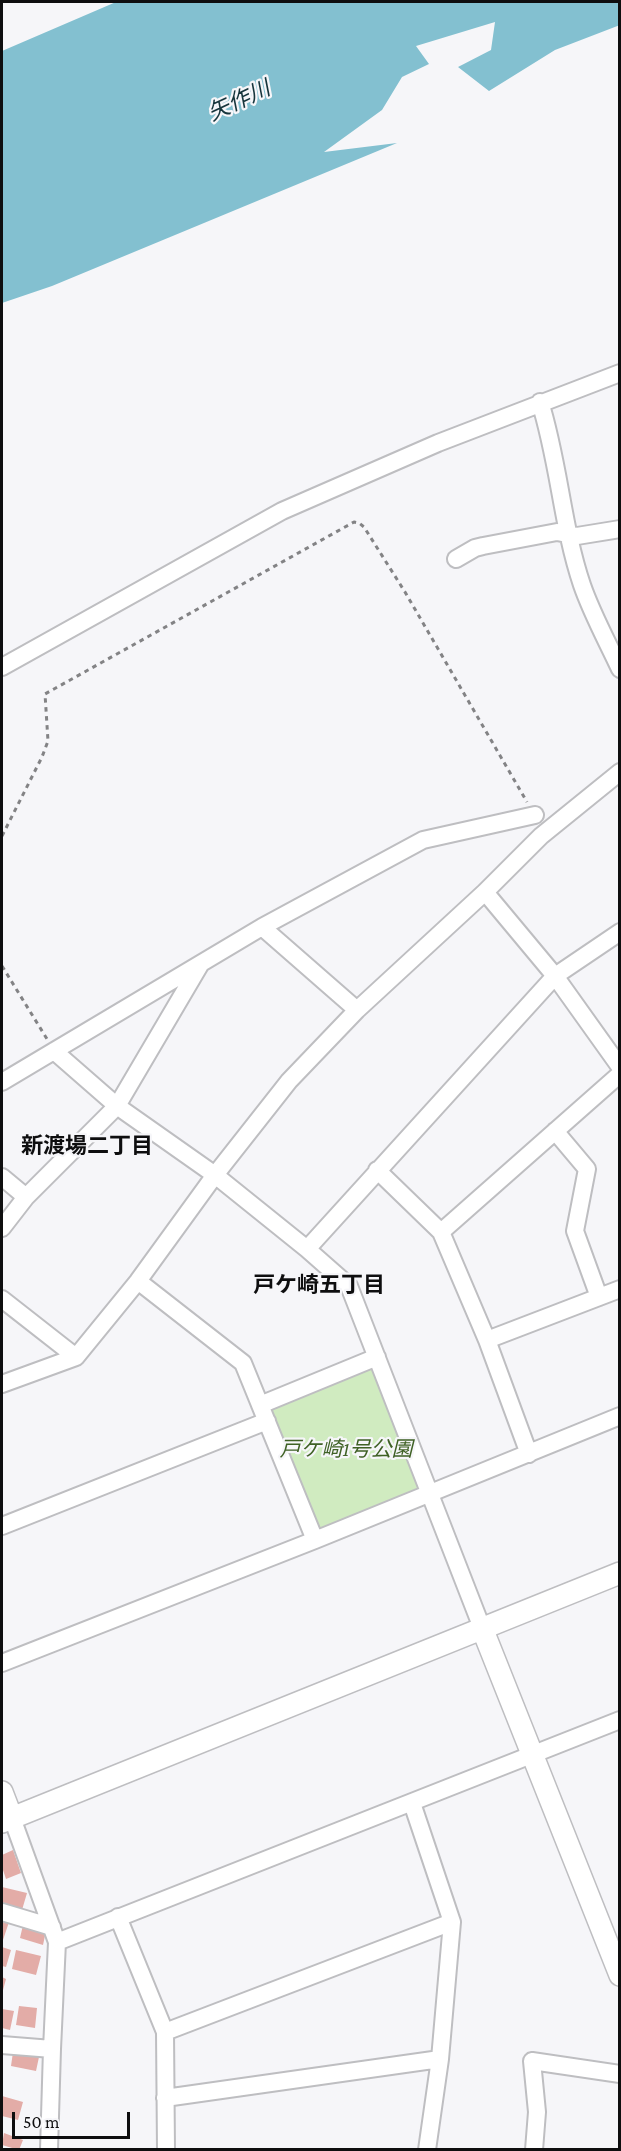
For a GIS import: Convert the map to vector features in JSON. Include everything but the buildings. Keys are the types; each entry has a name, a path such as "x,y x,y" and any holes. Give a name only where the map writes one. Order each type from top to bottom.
{"street":[{"path":"2,667 282,511 438,443 620,373"},
{"path":"540,402 551,436 569,535 582,586 620,669"},
{"path":"456,560 483,546 557,532 577,536 620,529"},
{"path":"2,1384 76,1357 138,1281 215,1175 289,1080 357,1010 485,892 541,836 620,772"},
{"path":"2,1082 262,927 423,840 535,815"},
{"path":"485,892 555,976 620,1067"},
{"path":"262,927 357,1010"},
{"path":"307,1249 555,976 620,932"},
{"path":"2,1228 26,1197 117,1106 202,963"},
{"path":"54,1051 117,1106 215,1175 349,1286 620,1975"},
{"path":"441,1232 620,1074"},
{"path":"555,1131 587,1168 575,1231 599,1297"},
{"path":"377,1170 441,1232 487,1340 529,1454"},
{"path":"2,1177 26,1197"},
{"path":"138,1281 243,1363 315,1540"},
{"path":"487,1340 620,1289"},
{"path":"2,1299 76,1357"},
{"path":"260,1404 377,1357"},
{"path":"2,1663 431,1494 620,1416"},
{"path":"2,1526 267,1421"},
{"path":"7,1820 620,1573"},
{"path":"2,1912 54,1934 118,1917 620,1720"},
{"path":"2,1792 7,1820 54,1934 50,2150"},
{"path":"412,1803 452,1922 440,2059 427,2150"},
{"path":"118,1917 165,2032 166,2150"},
{"path":"165,2032 452,1922"},
{"path":"2,2045 52,2049"},
{"path":"165,2098 440,2059"},
{"path":"534,2150 537,2112 532,2061 620,2074"},
{"path":"34,2150 50,2132"}],"path":[{"path":"2,836 48,741 45,694 354,522 364,526 405,592 535,815"},
{"path":"2,966 54,1051"}],"green space":[{"name":"戸ケ崎1号公園","path":"373,1367 422,1490 319,1531 270,1410"}],"water":[{"name":"矢作川","path":"116,2 619,2 620,25 555,50 489,91 458,67 491,50 495,22 416,46 429,64 402,77 382,110 324,152 397,143 52,286 2,303 2,51"}],"district":[{"name":"新渡場二丁目","path":"87,1146"},
{"name":"戸ケ崎五丁目","path":"319,1285"}]}
